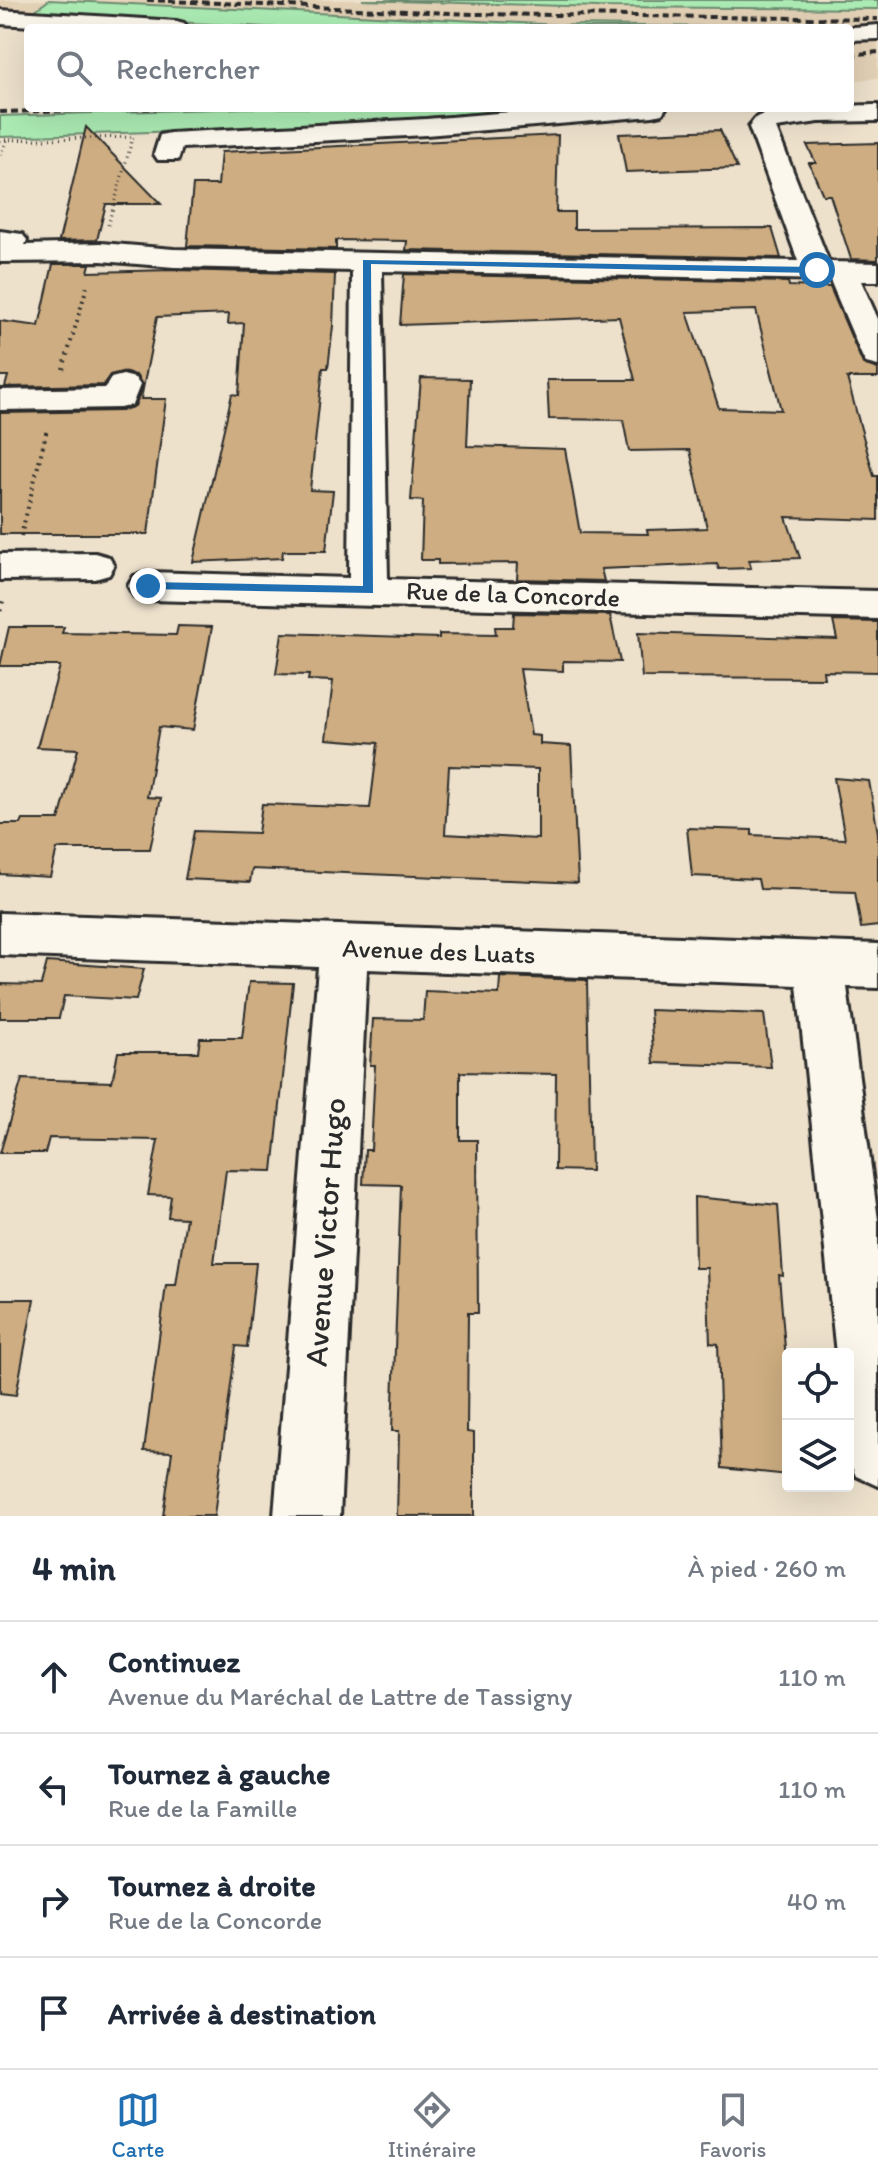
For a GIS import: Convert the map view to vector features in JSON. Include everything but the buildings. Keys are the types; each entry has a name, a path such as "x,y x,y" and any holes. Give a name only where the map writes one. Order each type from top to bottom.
{"street":[{"path":"0,17 35,0"},
{"path":"0,17 111,24"},
{"path":"854,33 878,32"},
{"path":"169,148 605,112"},
{"path":"878,113 754,117 762,127 829,270 878,356"},
{"path":"0,240 12,240 6,254 101,252 174,258 878,272"},
{"path":"367,262 369,590"},
{"path":"0,400 120,398 123,385"},
{"path":"0,567 95,566"},
{"name":"Rue de la Concorde","path":"148,586 878,605"},
{"name":"Avenue des Luats","path":"0,934 878,966"},
{"name":"Avenue Victor Hugo","path":"307,1516 341,976 346,947"},
{"path":"822,965 822,992 878,1454"}],"path":[{"path":"0,140 133,137 169,148"},
{"path":"0,155 7,140"}],"shaded area":[{"path":"0,0 878,0 878,78 854,81 854,24 62,24 7,21 0,25"}],"green space":[{"path":"49,0 541,24 211,24 30,14"},
{"path":"362,0 878,0 878,9 598,7"},
{"path":"122,112 488,112 307,127 0,137 0,116"}],"railway":[{"path":"147,0 474,14 878,19"},
{"path":"854,55 878,52"},
{"path":"0,112 24,111"}],"route":[{"path":"148,586 369,590 367,262 817,270"}]}
